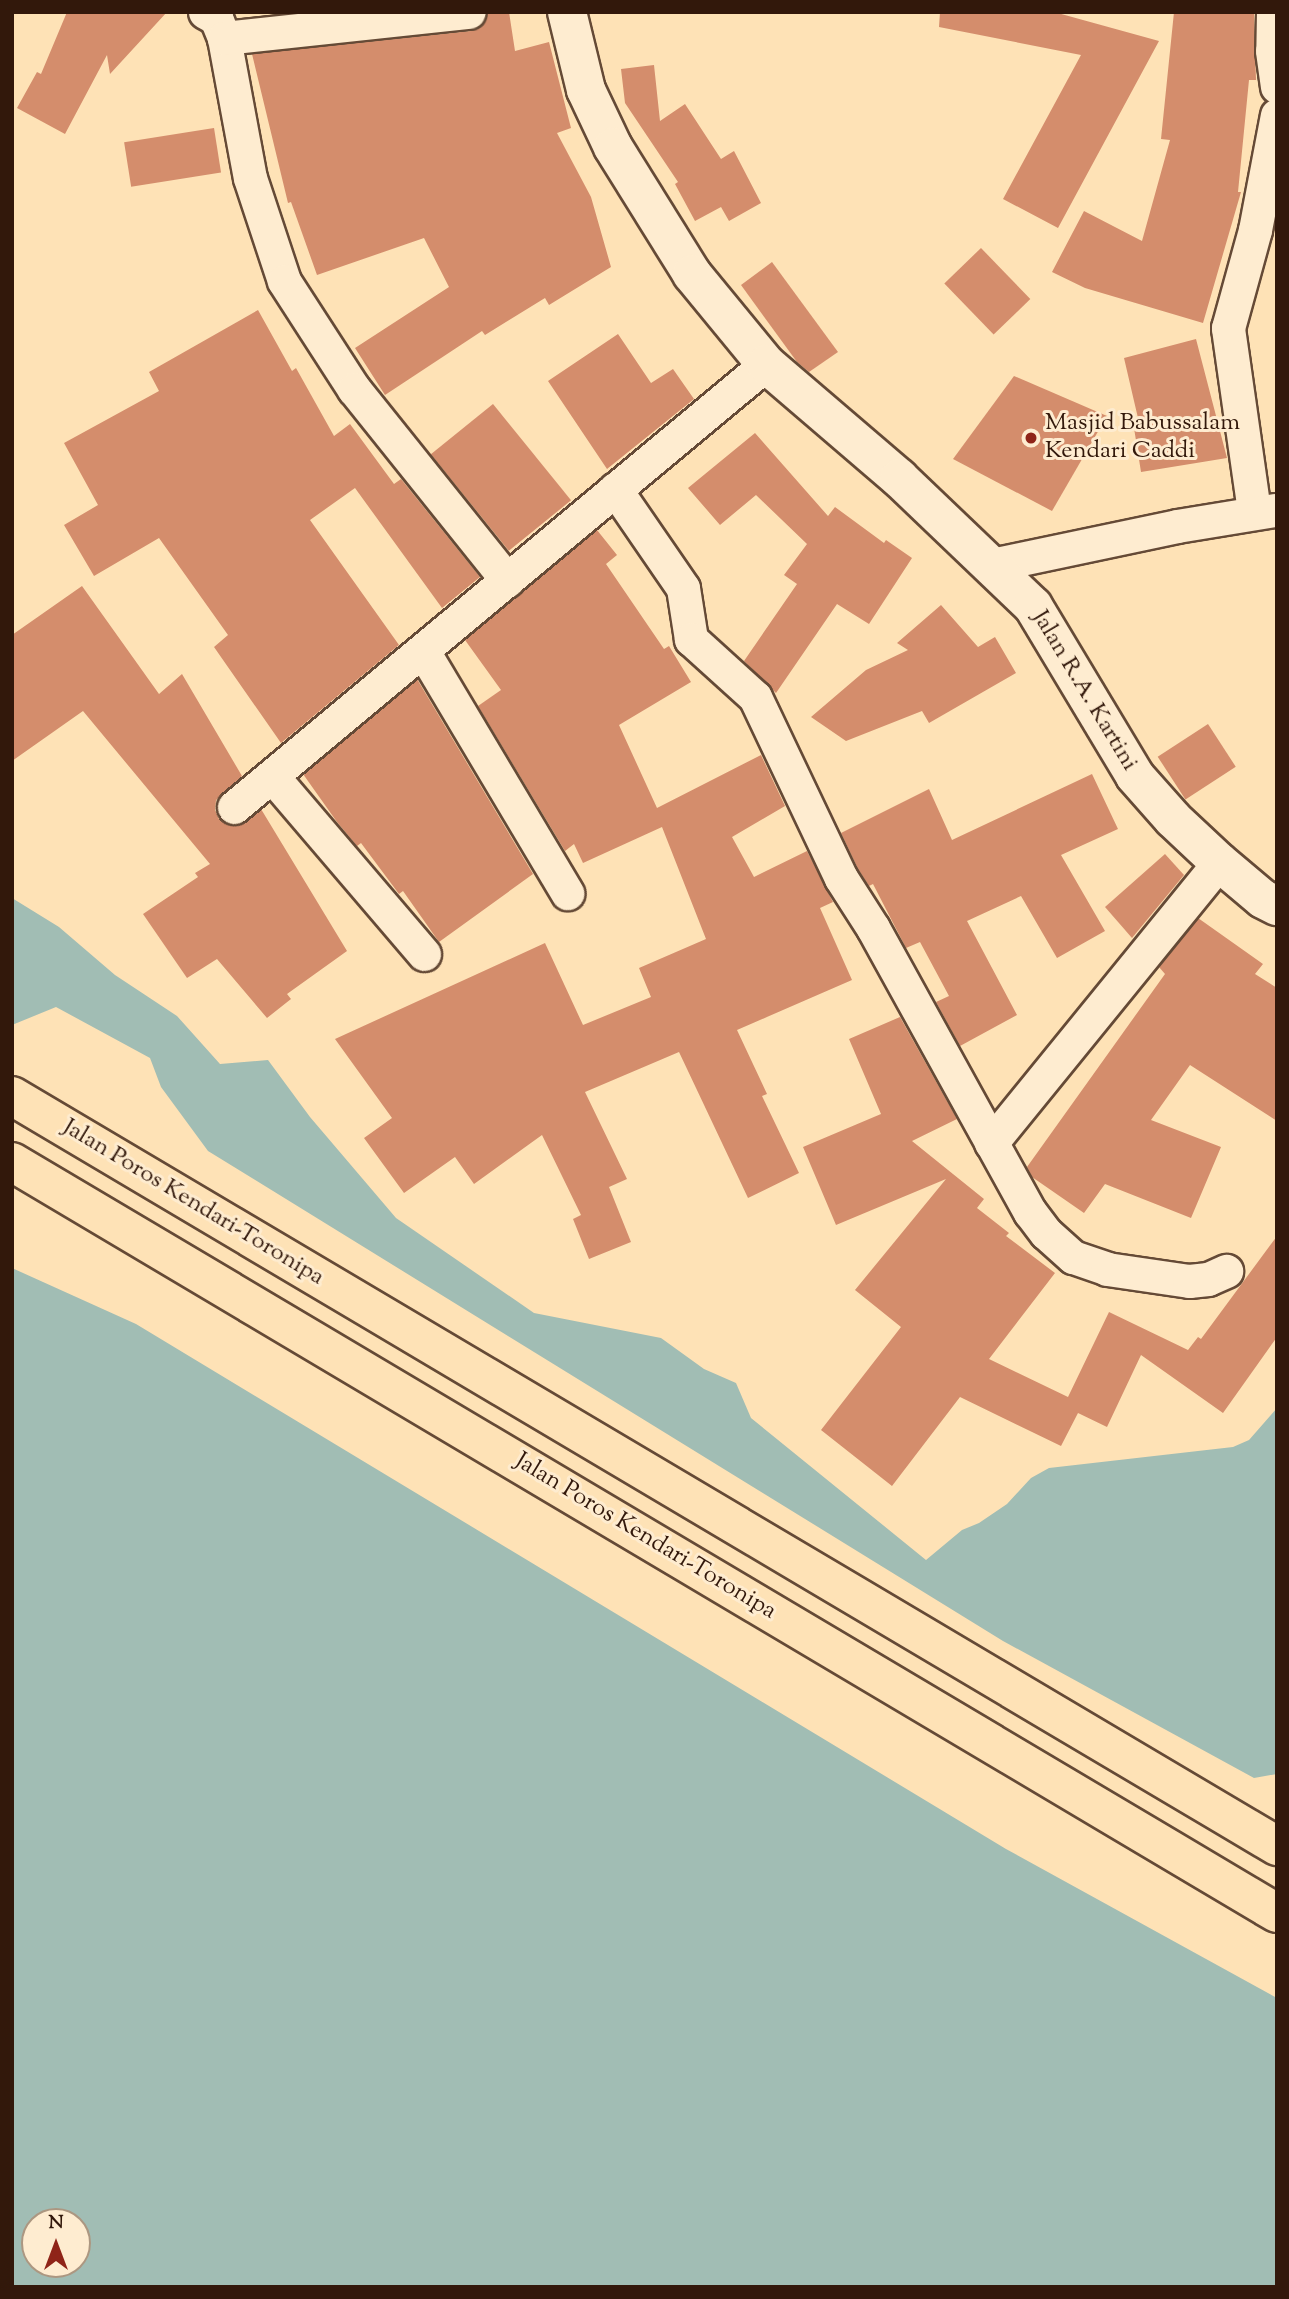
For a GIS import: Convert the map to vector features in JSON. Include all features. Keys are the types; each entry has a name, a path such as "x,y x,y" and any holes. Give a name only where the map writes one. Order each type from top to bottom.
{"main road":[{"name":"Jalan R.A. Kartini","path":"567,12 586,90 613,147 692,274 766,364 899,478 1033,606 1135,776 1173,819 1219,862 1263,899 1277,906"},
{"name":"Jalan Poros Kendari-Toronipa","path":"12,1096 1277,1846"},
{"name":"Jalan Poros Kendari-Toronipa","path":"24,1169 1277,1913"}],"street":[{"path":"469,12 214,25 250,178 284,281 354,389 507,580"},
{"path":"1273,12 1272,51 1277,86"},
{"path":"992,565 1266,511 1227,328 1255,230 1277,115"},
{"path":"234,807 766,364"},
{"path":"615,489 683,588 691,639 755,697 763,710 767,727 841,878 873,928 1030,1212 1046,1233 1073,1257 1107,1269 1163,1279 1208,1279 1226,1271"},
{"path":"423,651 567,894"},
{"path":"272,776 424,954"},
{"path":"991,1143 1219,862"}],"water":[{"path":"12,898 59,927 115,975 177,1016 220,1064 268,1060 310,1117 396,1218 534,1313 661,1338 704,1369 736,1383 751,1418 926,1560 962,1530 979,1523 1007,1504 1031,1478 1049,1468 1233,1447 1249,1440 1277,1408 1277,1774 1254,1778 1003,1641 208,1151 161,1087 150,1058 56,1007 12,1025"},
{"path":"12,1268 136,1324 1006,1849 1277,1998 1277,2287 12,2287"}],"building":[{"path":"67,12 167,12 110,74 107,55 65,134 17,108 37,72 41,74"},
{"path":"509,12 515,51 549,42 571,128 557,133 591,197 611,267 549,305 545,298 485,335 482,331 385,395 355,348 449,287 424,238 317,275 291,202 288,203 252,54 471,31 481,27 488,14"},
{"path":"940,12 1054,12 1159,41 1058,228 1003,199 1081,55 939,27"},
{"path":"1174,12 1254,13 1256,80 1249,80 1238,192 1241,192 1203,323 1085,288 1052,272 1084,211 1142,241 1170,140 1161,139"},
{"path":"654,65 660,121 685,104 721,159 734,151 761,203 729,221 721,207 695,221 675,184 678,182 625,103 621,69"},
{"path":"214,128 221,172 131,187 124,142"},
{"path":"981,248 1030,299 994,335 944,283"},
{"path":"772,262 838,352 809,372 797,362 741,285"},
{"path":"258,310 292,371 296,368 334,436 350,424 394,484 401,479 480,577 442,608 355,488 310,520 399,645 281,743 214,647 228,635 159,538 94,576 64,525 98,505 64,443 159,391 149,372"},
{"path":"618,334 651,383 673,369 694,399 607,469 548,381"},
{"path":"1196,339 1227,458 1141,472 1134,428 1141,431 1124,358"},
{"name":"Masjid Babussalam Kendari Caddi","path":"1014,376 1107,416 1052,511 953,459"},
{"path":"493,404 571,500 509,551 431,454"},
{"path":"755,433 828,516 835,507 884,543 886,540 912,558 869,624 837,604 776,693 744,661 797,584 784,575 807,544 756,495 720,525 688,488"},
{"path":"597,530 617,555 606,564 664,649 669,646 691,682 619,725 657,808 761,755 785,806 732,837 754,877 807,851 833,902 820,908 852,980 737,1030 767,1094 762,1096 799,1173 748,1198 679,1052 585,1092 627,1179 609,1187 631,1242 589,1259 573,1219 581,1215 542,1135 474,1184 455,1157 404,1193 364,1138 392,1118 335,1039 545,943 583,1025 651,997 639,968 706,939 662,827 583,863 574,844 565,851 478,706 501,690 465,640"},
{"path":"82,586 159,694 182,674 242,776 216,800 215,810 219,819 228,825 238,826 261,809 347,951 287,994 291,999 267,1018 217,959 187,978 143,914 198,877 195,873 210,864 83,711 12,761 12,635"},
{"path":"941,605 978,647 995,637 1016,673 929,723 922,711 846,741 811,717 866,670 908,650 897,643"},
{"path":"417,679 533,874 439,942 403,891 399,894 361,843 357,846 303,774"},
{"path":"1208,724 1236,767 1185,799 1158,757"},
{"path":"1092,774 1118,829 1061,855 1105,931 1057,958 1021,896 967,921 1017,1015 960,1046 936,1002 949,996 920,942 906,948 873,884 869,886 858,869 841,833 929,789 952,840"},
{"path":"1165,854 1184,875 1132,938 1105,907"},
{"path":"1198,918 1263,964 1255,974 1277,988 1277,1121 1190,1065 1151,1120 1221,1147 1191,1218 1105,1184 1084,1213 1032,1177 1027,1167 1165,974 1159,967"},
{"path":"900,1017 957,1119 912,1141 984,1199 977,1208 1009,1233 1006,1236 1055,1273 989,1359 1068,1397 1109,1312 1188,1350 1198,1337 1201,1339 1277,1236 1277,1337 1223,1413 1141,1355 1107,1427 1078,1413 1061,1446 960,1397 892,1486 821,1430 901,1327 855,1290 946,1179 836,1225 803,1147 881,1114 849,1039"}],"place":[{"name":"Masjid Babussalam Kendari Caddi","path":"1031,438"}]}
